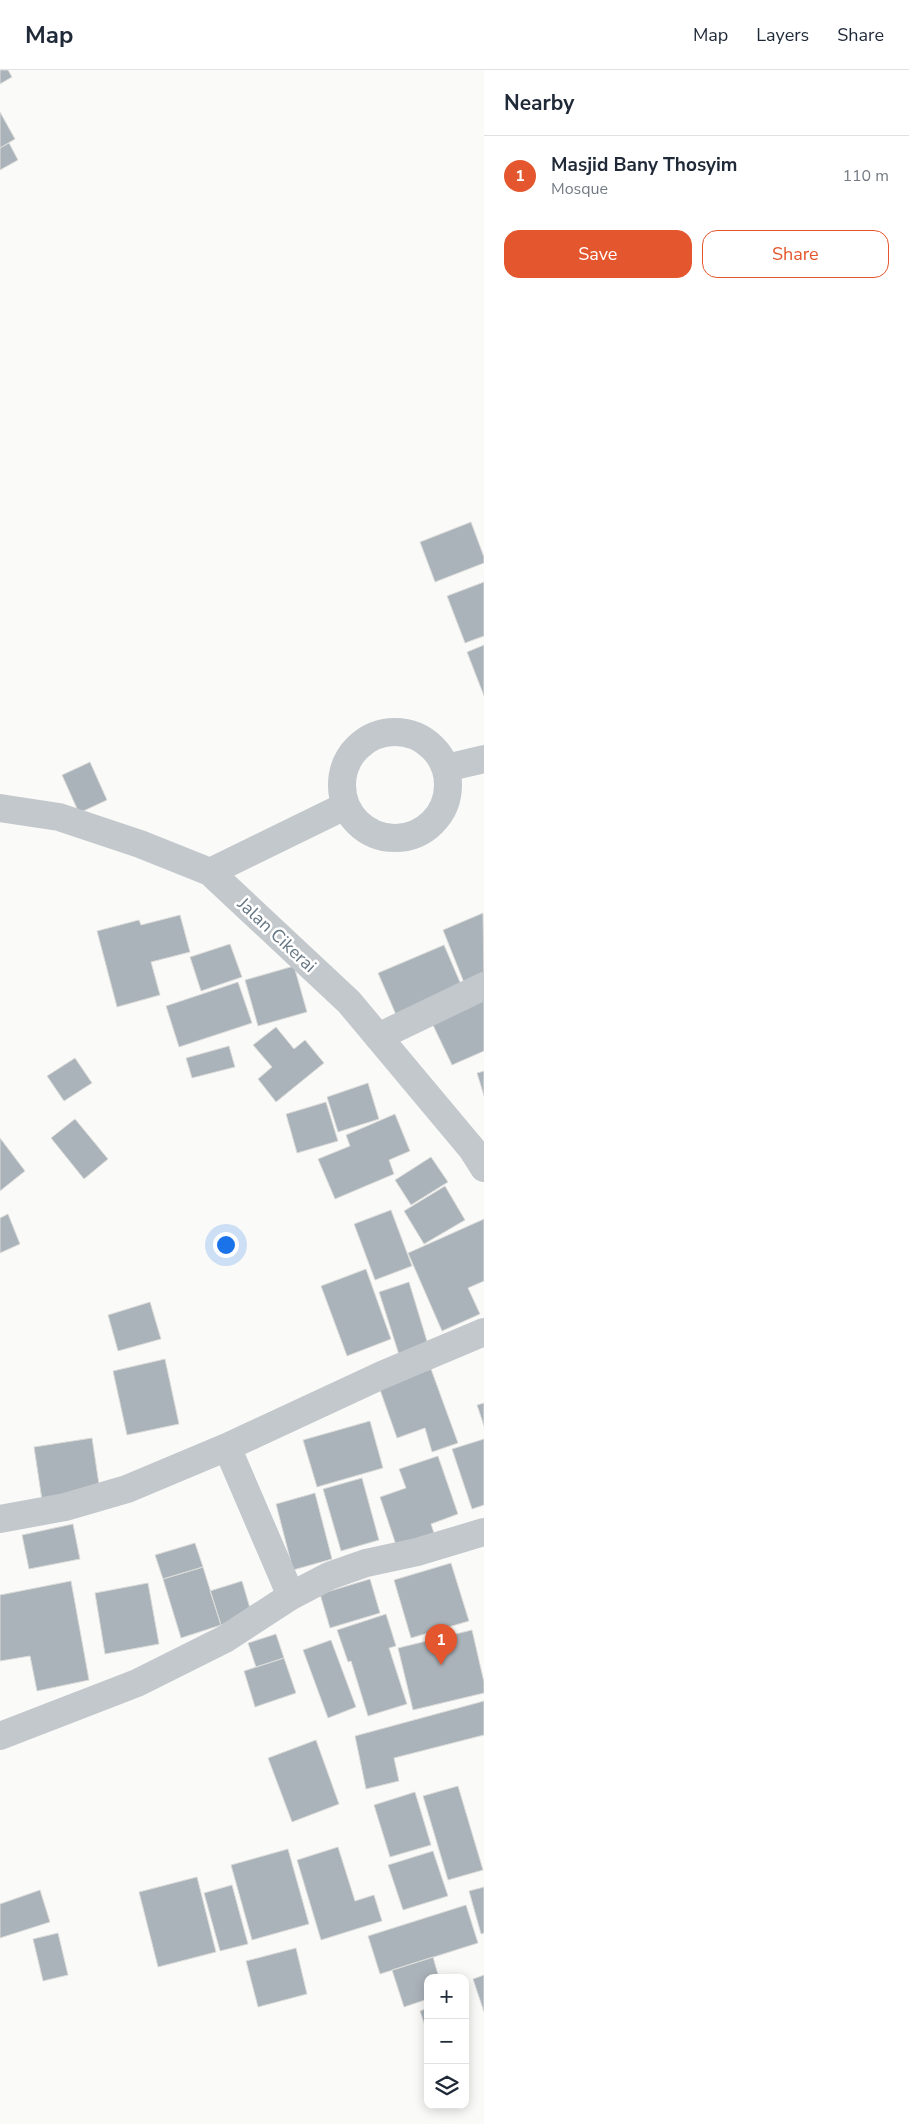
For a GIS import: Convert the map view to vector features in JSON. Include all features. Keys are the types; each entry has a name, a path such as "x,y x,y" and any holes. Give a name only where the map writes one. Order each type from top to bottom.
{"street":[{"path":"388,732 413,734 434,747 446,768 448,791 441,813 424,830 402,838 379,836 359,825 346,806 341,782 348,758 365,740 388,732"},
{"path":"446,768 484,759"},
{"path":"210,872 346,806"},
{"name":"Jalan Cikerai","path":"0,808 59,817 140,844 210,872 349,1002 472,1149 484,1168"},
{"path":"378,1037 484,986"},
{"path":"0,1520 65,1507 127,1489 226,1447 382,1374 484,1332"},
{"path":"226,1447 290,1596"},
{"path":"0,1736 137,1683 226,1639 290,1596 329,1576 366,1563 417,1552 484,1532"}],"building":[{"path":"0,70 8,70 12,77 0,84"},
{"path":"0,112 15,139 0,148"},
{"path":"9,143 18,160 0,170 0,148"},
{"path":"471,522 484,557 484,563 435,582 420,542"},
{"path":"484,582 484,636 465,643 447,596"},
{"path":"484,645 484,696 467,652"},
{"path":"90,762 107,800 79,813 62,775"},
{"path":"483,913 484,977 465,985 443,930"},
{"path":"180,915 190,952 151,962 160,995 117,1007 97,931 139,920 141,925"},
{"path":"230,944 242,977 201,991 190,957"},
{"path":"444,945 463,989 397,1017 378,973"},
{"path":"294,966 307,1012 258,1026 245,980"},
{"path":"238,982 252,1023 179,1047 166,1006"},
{"path":"484,999 484,1051 452,1065 432,1023"},
{"path":"276,1027 294,1049 305,1040 324,1063 276,1102 258,1079 272,1067 253,1045"},
{"path":"229,1046 235,1067 192,1078 186,1058"},
{"path":"75,1058 92,1083 64,1101 47,1076"},
{"path":"484,1071 484,1096 477,1073"},
{"path":"368,1083 379,1119 338,1132 327,1097"},
{"path":"326,1102 338,1141 297,1153 286,1114"},
{"path":"395,1114 410,1151 389,1160 394,1174 335,1199 318,1159 350,1146 346,1135"},
{"path":"75,1119 108,1159 84,1179 51,1138"},
{"path":"0,1138 25,1171 0,1191"},
{"path":"431,1157 448,1182 411,1205 395,1180"},
{"path":"445,1186 465,1220 424,1244 404,1211"},
{"path":"391,1210 412,1266 375,1280 354,1224"},
{"path":"8,1214 20,1244 0,1253 0,1218"},
{"path":"484,1219 484,1281 468,1288 480,1314 442,1331 408,1253"},
{"path":"366,1269 391,1339 347,1356 321,1286"},
{"path":"409,1282 430,1351 401,1361 379,1292"},
{"path":"150,1302 161,1339 118,1351 108,1315"},
{"path":"165,1359 179,1424 127,1435 113,1371"},
{"path":"431,1369 458,1443 432,1452 425,1428 397,1438 379,1387"},
{"path":"484,1403 484,1426 477,1405"},
{"path":"370,1421 383,1468 317,1487 303,1440"},
{"path":"92,1438 100,1491 42,1500 34,1447"},
{"path":"484,1439 484,1505 472,1509 452,1449"},
{"path":"438,1456 458,1514 431,1524 434,1533 396,1545 380,1497 406,1488 399,1469"},
{"path":"362,1478 379,1540 341,1551 323,1489"},
{"path":"315,1493 332,1559 293,1570 276,1504"},
{"path":"73,1524 80,1559 29,1569 22,1535"},
{"path":"195,1543 203,1567 163,1579 155,1555"},
{"path":"451,1563 469,1621 411,1638 394,1580"},
{"path":"203,1567 221,1625 181,1638 163,1579"},
{"path":"370,1579 380,1613 330,1628 320,1594"},
{"path":"71,1581 89,1680 37,1691 30,1656 0,1661 0,1595"},
{"path":"242,1581 252,1615 221,1625 210,1591"},
{"path":"148,1583 159,1644 105,1654 95,1593"},
{"path":"386,1614 396,1646 389,1648 407,1704 368,1716 351,1661 348,1662 337,1630"},
{"path":"472,1630 484,1682 484,1693 413,1710 398,1648"},
{"path":"276,1634 284,1658 256,1667 248,1643"},
{"path":"331,1640 356,1707 328,1718 303,1650"},
{"path":"284,1658 296,1693 255,1707 244,1671"},
{"path":"484,1701 484,1735 394,1758 399,1781 366,1789 355,1736"},
{"path":"316,1740 339,1804 292,1822 268,1758"},
{"path":"458,1786 483,1870 448,1880 423,1796"},
{"path":"415,1792 431,1845 390,1857 374,1805"},
{"path":"338,1847 355,1901 374,1895 382,1921 321,1940 297,1860"},
{"path":"288,1849 309,1924 252,1940 231,1865"},
{"path":"433,1851 448,1896 403,1910 388,1865"},
{"path":"197,1877 216,1952 158,1967 139,1892"},
{"path":"232,1885 248,1944 220,1951 204,1893"},
{"path":"484,1887 484,1933 481,1934 469,1891"},
{"path":"40,1890 50,1922 0,1938 0,1904"},
{"path":"466,1905 478,1943 380,1974 368,1936"},
{"path":"58,1933 68,1975 43,1981 33,1939"},
{"path":"296,1948 307,1994 258,2007 246,1961"},
{"path":"433,1957 438,1974 424,1974 424,2000 404,2007 392,1970"},
{"path":"484,1975 484,2012 473,1979"},
{"path":"424,2010 424,2023 420,2011"}],"place":[{"name":"Masjid Bany Thosyim","path":"441,1665"}]}
